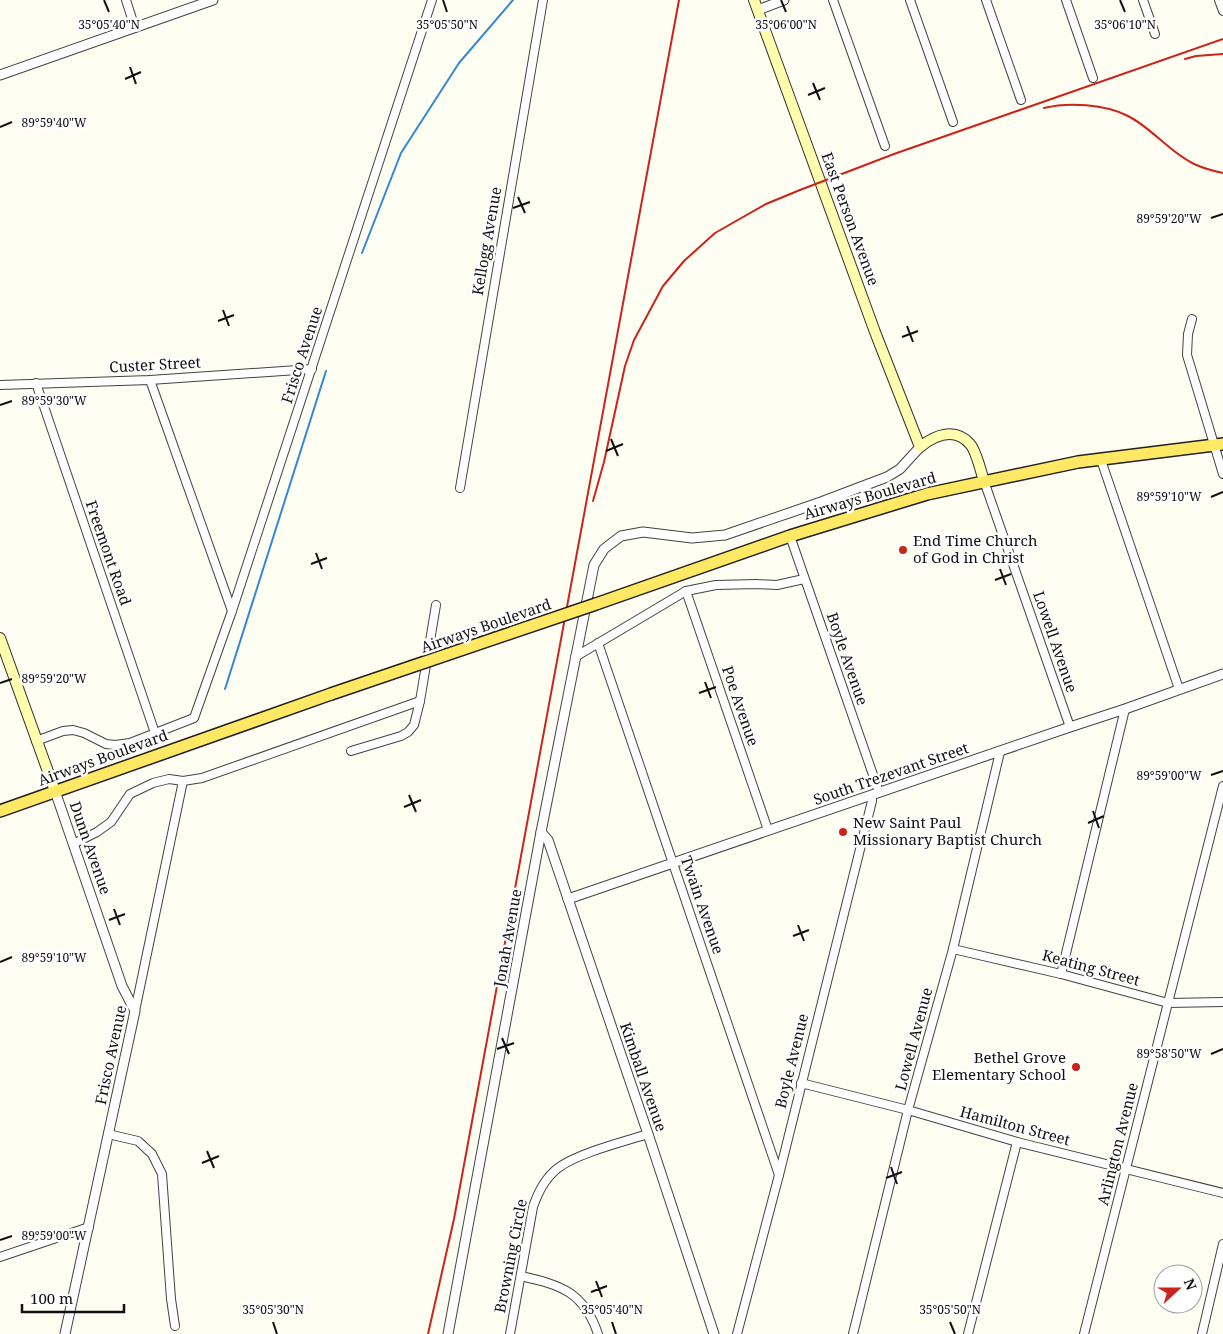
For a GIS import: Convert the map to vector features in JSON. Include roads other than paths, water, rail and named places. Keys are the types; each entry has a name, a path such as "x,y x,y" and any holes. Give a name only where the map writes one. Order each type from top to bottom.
{"main road":[{"name":"East Person Avenue","path":"756,5 875,332 920,447"},
{"name":"Airways Boulevard","path":"920,447 930,439 945,434 952,433 961,436 971,444 984,481"},
{"name":"Airways Boulevard","path":"0,811 331,694 790,536 927,494 1078,462 1218,445"},
{"name":"Dunn Avenue","path":"0,638 55,792"}],"street":[{"path":"126,0 135,28"},
{"path":"0,75 213,0"},
{"name":"Frisco Avenue","path":"194,718 232,612 432,0"},
{"name":"Kellogg Avenue","path":"460,488 543,0"},
{"path":"756,5 784,0"},
{"path":"833,0 885,146"},
{"path":"910,0 954,122"},
{"path":"986,0 1021,100"},
{"path":"1066,0 1093,78"},
{"path":"1143,0 1155,34"},
{"path":"1219,0 1223,11"},
{"path":"1192,319 1188,334 1187,355 1218,445 1223,474"},
{"name":"Custer Street","path":"0,385 150,380 312,369"},
{"path":"150,380 232,612"},
{"name":"Freemont Road","path":"36,383 155,732"},
{"name":"Airways Boulevard","path":"604,549 621,536 643,532 692,538 725,535 887,477 900,469 920,447"},
{"path":"1102,460 1180,689"},
{"name":"Lowell Avenue","path":"984,481 1070,727"},
{"name":"Boyle Avenue","path":"737,1334 779,1175 872,801 876,793 790,536"},
{"name":"Jonah Avenue","path":"448,1334 575,656 594,565 604,549"},
{"path":"575,656 686,591 716,584 777,585 804,580"},
{"name":"Poe Avenue","path":"686,591 768,830"},
{"path":"351,751 402,736 414,725 420,701 436,605"},
{"name":"Twain Avenue","path":"598,644 779,1175"},
{"name":"South Trezevant Street","path":"568,899 1223,674"},
{"path":"73,844 97,832 111,822 130,794 153,783 169,779 183,781 202,778 420,701"},
{"path":"1061,974 1125,709"},
{"name":"Airways Boulevard","path":"36,741 63,731 73,730 84,733 106,744 130,743 194,718"},
{"name":"Lowell Avenue","path":"853,1334 908,1110 953,949 1000,752"},
{"name":"Frisco Avenue","path":"65,1334 183,781"},
{"name":"Arlington Avenue","path":"1084,1334 1223,786"},
{"name":"Dunn Avenue","path":"55,792 122,986 135,1011"},
{"name":"Kimball Avenue","path":"541,832 548,840 714,1334"},
{"name":"Keating Street","path":"953,949 1061,974 1168,1003 1223,1002"},
{"name":"Hamilton Street","path":"801,1083 908,1110 1017,1142 1223,1193"},
{"path":"108,1134 138,1141 152,1154 162,1174 171,1299 175,1326"},
{"name":"Browning Circle","path":"510,1334 533,1207 539,1191 557,1169 576,1158 648,1134"},
{"path":"968,1334 1017,1142"},
{"path":"0,1256 89,1228"},
{"path":"1202,1334 1223,1244"},
{"path":"521,1276 549,1282 570,1292 585,1307 596,1325 598,1334"}],"waterway":[{"path":"362,253 401,153 459,63 513,0"},
{"path":"225,689 326,371"}],"railway":[{"path":"428,1334 454,1219 679,0"},
{"path":"593,501 604,462 625,366 634,340 663,286 684,261 715,233 766,204 894,154 1223,39"},
{"path":"1185,59 1196,56 1223,54"},
{"path":"1044,108 1064,105 1086,105 1119,112 1137,121 1185,159 1201,167 1223,173"}],"place":[{"name":"End Time Church of God in Christ","path":"903,550"},
{"name":"New Saint Paul Missionary Baptist Church","path":"843,832"},
{"name":"Bethel Grove Elementary School","path":"1076,1067"}]}
